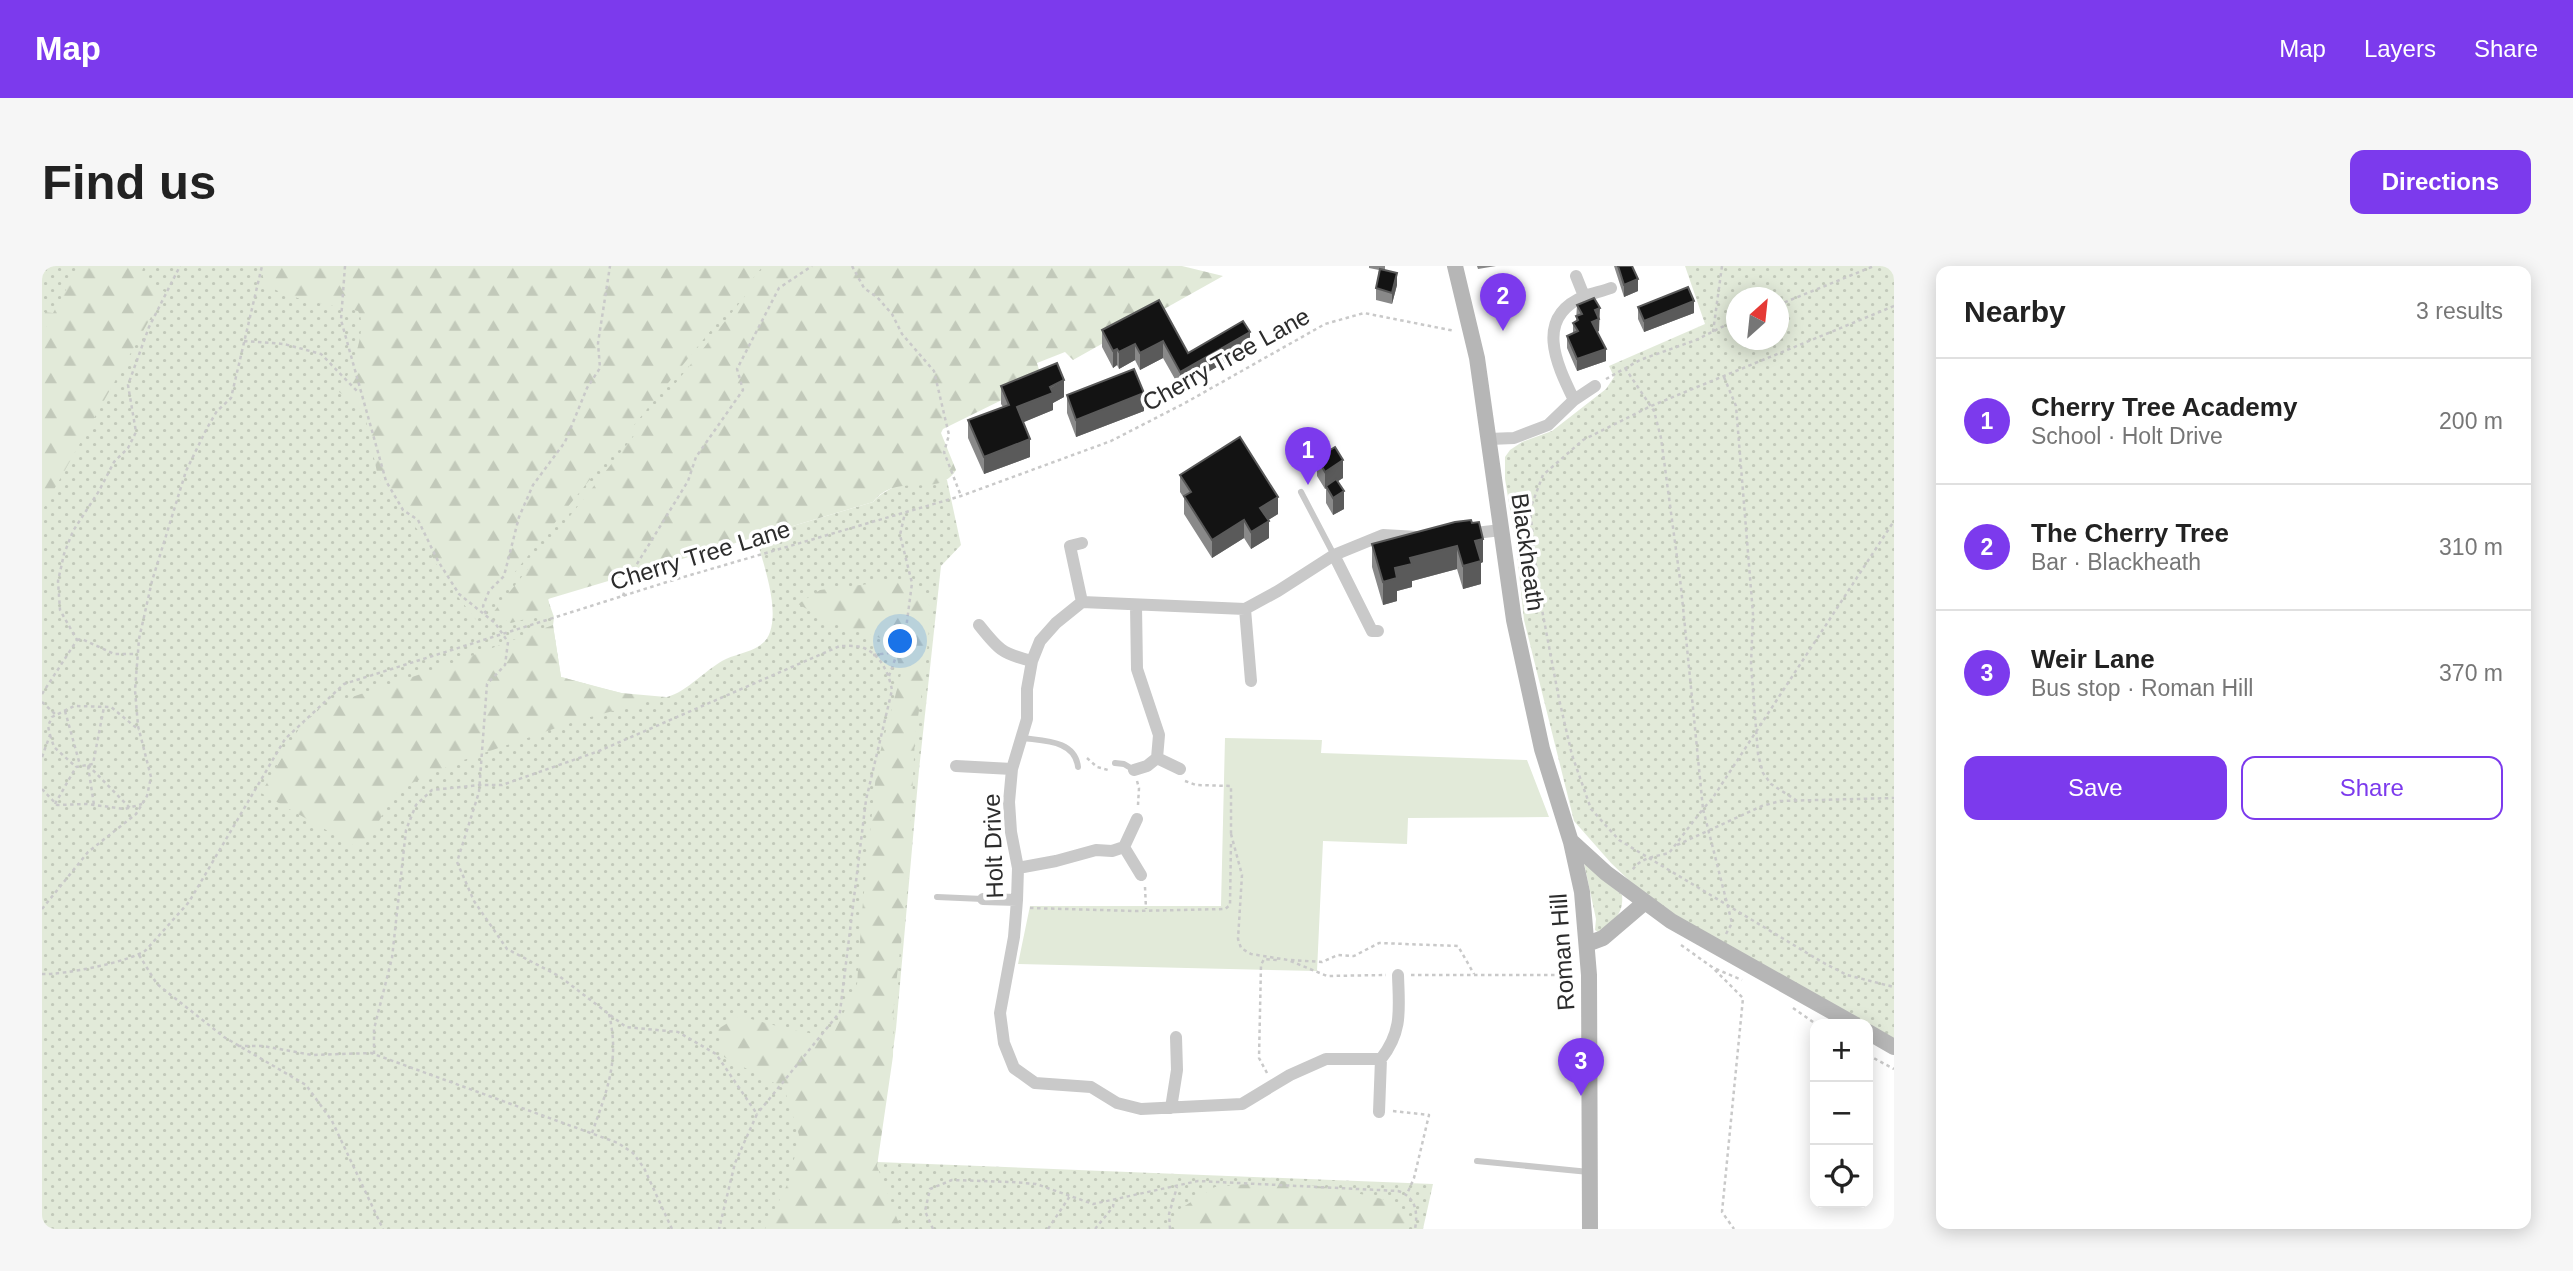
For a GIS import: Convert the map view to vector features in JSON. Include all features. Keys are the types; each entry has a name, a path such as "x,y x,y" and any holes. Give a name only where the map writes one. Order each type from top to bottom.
{"main road":[{"name":"Blackheath","path":"1455,266 1472,334 1514,620 1542,749 1571,842"},
{"path":"1571,842 1644,904 1845,1019"},
{"name":"Roman Hill","path":"1571,842 1583,892 1589,975 1590,1229"},
{"path":"1587,944 1603,938 1644,904"},
{"path":"1873,1035 1894,1047"}],"street":[{"path":"1576,275 1584,296"},
{"path":"1574,400 1554,356 1552,340 1561,314 1584,296 1611,288"},
{"path":"1489,439 1514,438 1548,425 1574,400 1595,386"},
{"path":"1082,543 1069,546 1082,603 1245,609 1334,555 1383,535 1444,537 1501,530"},
{"path":"1334,555 1371,631"},
{"name":"Holt Drive","path":"1082,603 1056,623 1040,641 1032,661 1027,689 1027,719 1023,738 1012,769 1009,802 1018,868 1014,937 1000,1013 1004,1044 1014,1068 1035,1083 1091,1087 1116,1104 1141,1109 1242,1104 1326,1059 1381,1059"},
{"path":"1134,770 1147,766 1157,758 1159,735 1137,669 1136,606"},
{"path":"1245,609 1247,661 1251,681"},
{"path":"979,625 991,641 1009,656 1032,661"},
{"path":"1157,758 1180,769"},
{"path":"956,766 1012,769"},
{"path":"1018,868 1096,850 1112,851 1124,847 1137,819"},
{"path":"1124,847 1142,875"},
{"path":"984,899 1016,904"},
{"path":"1379,1112 1381,1059 1393,1044 1399,1021 1398,975"},
{"path":"1171,1108 1177,1070 1177,1037"}],"lane":[{"path":"1301,492 1334,555"},
{"path":"1023,738 1061,744 1077,758 1078,767"},
{"path":"1115,763 1134,770"},
{"path":"937,897 984,899"},
{"path":"1476,1161 1591,1172"}],"path":[{"path":"77,639 60,610 58,581 64,554 72,531 99,491 114,462 128,447 136,432 128,385 149,327 180,266"},
{"path":"42,909 88,852 136,814 147,796 151,777 139,730 135,690 139,639 172,511 196,449 217,411 231,398 262,266"},
{"path":"345,266 341,320 386,481 403,510 418,520 438,561 459,594 487,617 508,642 505,665 487,684 480,785 457,862 474,901 507,949 559,976 626,1027 678,1031 716,1054 757,1114"},
{"path":"487,617 483,606 489,591 504,576 519,517 533,485 565,442 587,388 600,368 598,343 610,266"},
{"path":"623,596 629,577 688,481 696,457 743,390 737,369 779,288 812,266"},
{"path":"852,266 863,288 877,297 892,314 902,334 934,371 950,435 944,452 961,496"},
{"path":"1713,332 1722,266"},
{"path":"1789,300 1874,266"},
{"path":"1894,306 1651,406 1583,440 1543,475 1530,509 1539,594 1559,699 1581,785 1591,808 1608,830 1647,857 1728,905 1847,975 1894,987"},
{"name":"Cherry Tree Lane","path":"139,955 189,902 285,739 344,684 623,596 961,496 1111,442 1325,324 1364,313 1472,334"},
{"path":"1595,386 1659,351 1726,326"},
{"path":"244,341 284,344 321,354 361,395"},
{"path":"1625,368 1651,406 1661,438 1681,587 1703,809 1732,923 1718,947"},
{"path":"1724,377 1736,406 1753,614 1751,664 1758,754 1763,773 1771,784 1796,800"},
{"path":"889,676 906,629 912,583 901,535 905,513"},
{"path":"1622,885 1636,864 1647,857 1669,853 1712,799 1894,521"},
{"path":"77,639 114,654 138,654"},
{"path":"42,694 77,639"},
{"path":"374,1054 374,1029 392,958 406,830 416,805 432,790 502,785 599,751 840,646 863,648 880,661 889,676 892,690 866,800 840,1012 757,1114 735,1163 719,1229"},
{"path":"872,655 897,652"},
{"path":"42,702 55,714"},
{"path":"104,707 93,764 78,766 54,747 48,726 52,717 74,706 111,707 139,730"},
{"path":"55,804 78,766 65,711"},
{"path":"42,722 48,726"},
{"path":"42,757 50,735"},
{"path":"88,765 93,805"},
{"path":"88,765 130,808"},
{"path":"1016,904 1146,910 1225,909 1230,905 1231,786 1190,783 1177,774 1180,769"},
{"path":"1134,770 1139,788 1137,819"},
{"path":"42,789 55,804 130,808 142,804"},
{"path":"1677,845 1762,806 1796,800 1894,798"},
{"path":"1231,834 1242,875 1238,939 1241,948 1251,954 1288,960 1327,976 1589,975"},
{"path":"1142,875 1145,878 1146,910"},
{"path":"1684,928 1677,943 1712,967 1743,998 1722,1212 1734,1229"},
{"path":"1274,1085 1259,1058 1261,965 1264,959 1322,962 1338,956 1354,956 1379,943 1458,946 1474,974"},
{"path":"42,974 139,955 157,984 224,1037 306,1084 331,1121 383,1229"},
{"path":"592,1133 614,1060 614,1032 609,1014"},
{"path":"238,1046 264,1046 312,1055 374,1054 592,1133 634,1153 644,1168 672,1229"},
{"path":"1873,1058 1894,1069"},
{"path":"1379,1112 1401,1110 1429,1115 1408,1194"},
{"path":"933,1229 925,1210 930,1189 952,1181 1036,1184 1093,1204 1198,1181 1398,1191 1408,1194 1414,1202 1415,1229"},
{"path":"1170,1229 1169,1214 1177,1187"},
{"path":"1048,1229 1070,1196"},
{"path":"1095,1229 1113,1207 1114,1200"}],"green space":[{"path":"42,266 800,266 548,600 554,617 561,677 644,697 667,697 674,694 719,663 757,647 767,638 773,610 756,537 873,502 888,490 907,483 947,480 961,545 941,566 919,770 896,1029 877,1162 1433,1184 1423,1229 42,1229"},
{"path":"79,266 144,266 140,276 165,292 42,511 42,335 47,326 42,332 42,312 53,313"},
{"path":"265,266 763,266 476,620 445,580 417,529 383,488 365,416 357,404 339,392 348,375 359,340 361,319 358,311 305,300 277,290 267,284 263,277"},
{"path":"769,266 1182,266 1223,276 1073,360 1065,352 1037,363 1042,380 943,429 941,433 956,470 948,479 928,485 894,488 873,502 548,599 551,612 511,623 492,614"},
{"path":"1685,266 1894,266 1894,1045 1873,1028 1873,1019 1846,1019 1671,921 1611,863 1574,821 1524,620 1505,479 1505,457 1522,442 1552,431 1606,389 1614,377 1609,366 1705,324"},
{"path":"909,579 931,607 915,736 908,884 894,1001 893,1056 877,1166 901,1229 765,1229 790,1179 799,1135 784,1088 724,1057 718,1029 739,1016 832,1037 857,985 877,764 901,674 893,642 830,622 798,604 820,590"},
{"path":"553,625 561,677 621,693 666,697 579,720 458,762 403,787 395,794 363,848 358,848 261,793 300,727 322,707 442,667"},
{"path":"1225,738 1322,740 1321,753 1527,760 1549,817 1408,818 1407,844 1323,841 1317,971 1018,964 1030,906 1221,906"},
{"path":"1584,863 1622,895 1621,907 1616,917 1598,932 1595,930 1596,919"},
{"path":"1281,1181 1339,1189 1399,1203 1409,1229 1177,1229 1175,1212 1215,1187"}],"building":[{"path":"1618,266 1632,266 1638,279 1624,285"},
{"path":"1380,269 1397,273 1392,293 1376,288"},
{"path":"1688,287 1694,301 1644,321 1638,307"},
{"path":"1594,298 1600,308 1595,310 1599,319 1592,322 1606,349 1577,359 1567,336 1578,331 1573,323 1578,320 1576,316 1582,314 1577,305"},
{"path":"1159,300 1188,353 1243,321 1250,332 1180,372 1163,341 1140,353 1135,344 1119,352 1117,349 1113,351 1102,330"},
{"path":"1057,363 1064,380 1050,387 1053,393 1017,407 1030,439 984,457 968,420 1009,405 1001,386"},
{"path":"1134,369 1144,393 1076,420 1067,395"},
{"path":"1240,437 1278,497 1260,508 1269,521 1251,532 1244,520 1212,540 1184,496 1191,492 1180,475"},
{"path":"1335,447 1343,460 1325,472 1317,458"},
{"path":"1336,479 1344,491 1333,498 1326,486"},
{"path":"1471,520 1472,523 1479,522 1483,539 1475,541 1481,561 1463,566 1457,546 1410,558 1412,564 1395,568 1397,578 1383,582 1372,544"}],"place":[{"name":"The Cherry Tree","path":"1503,331"},
{"name":"Cherry Tree Academy","path":"1308,485"},
{"name":"Weir Lane","path":"1581,1096"}]}
